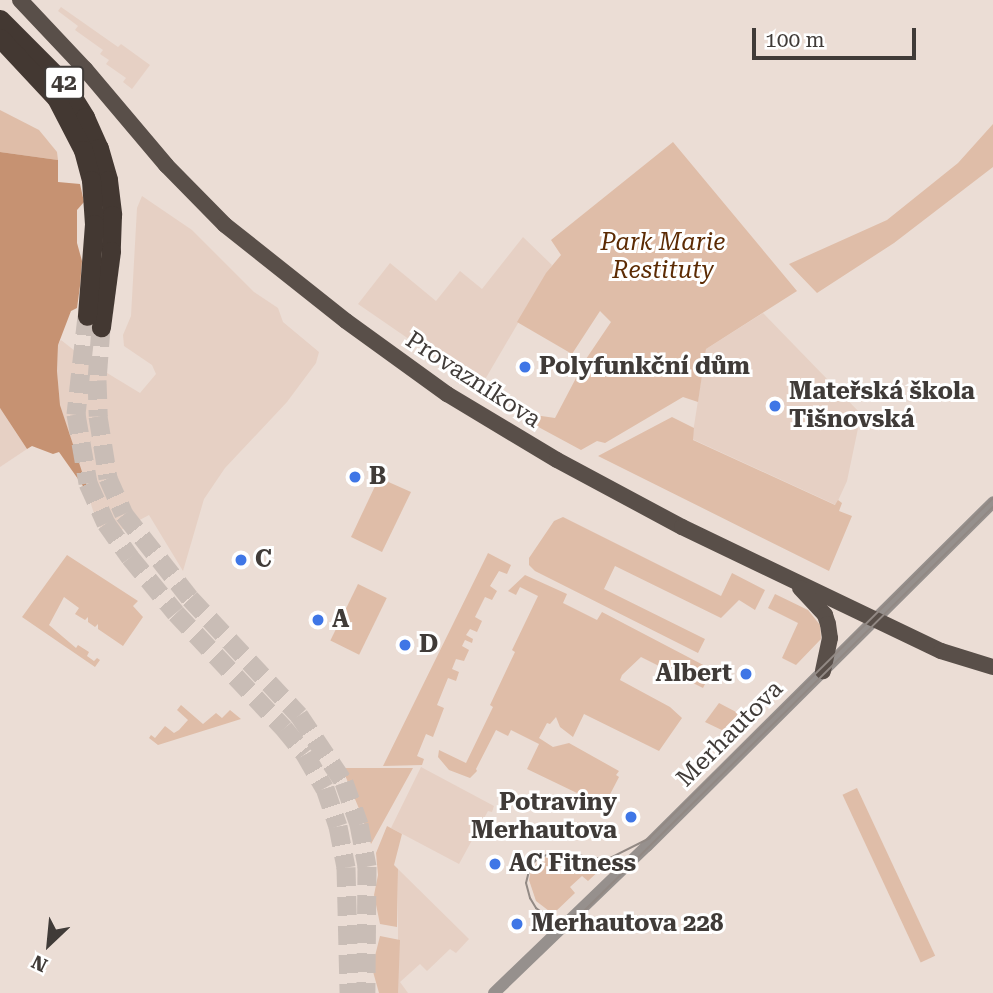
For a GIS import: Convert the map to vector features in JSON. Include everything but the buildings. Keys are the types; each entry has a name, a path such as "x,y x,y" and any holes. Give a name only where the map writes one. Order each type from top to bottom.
{"highway":[{"name":"42","path":"0,19 64,83 85,117 99,148 108,180 112,215 111,251 94,321 94,224 91,180 83,150 56,98 0,38"}],"main road":[{"name":"Provazníkova","path":"20,0 85,69 166,165 217,218 386,351 447,394 556,460 682,527 941,651 993,667"},
{"path":"791,579 825,615 830,638 823,671"}],"street":[{"name":"Merhautova","path":"494,993 993,502"}],"shaded area":[{"path":"61,7 118,47 121,44 150,65 132,89 123,82 126,78 106,64 109,60 100,54 103,50 75,30 78,26 58,11"},
{"path":"0,152 58,160 58,182 80,184 84,202 77,210 77,243 82,261 80,286 77,308 71,311 58,345 57,371 60,405 90,496 59,452 53,454 32,446 27,449 0,408"},
{"path":"142,196 192,230 254,292 278,308 283,322 319,352 316,363 287,402 225,468 204,499 183,571 149,515 106,538 96,520 60,405 57,371 58,344 61,340 89,362 140,393 156,374 152,365 124,346 123,335 131,316 137,208"},
{"path":"523,237 552,265 480,388 358,304 390,263 436,301 460,271 482,289"},
{"name":"Mateřská škola Tišnovská","path":"763,313 861,414 847,481 836,505 692,439 706,349"},
{"path":"0,408 27,449 0,467"},
{"path":"421,767 494,806 492,812 488,811 459,864 391,828"},
{"path":"398,869 469,939 456,953 450,949 427,971 420,964 400,982 408,993 398,993"}],"green space":[{"path":"0,110 39,130 57,152 58,160 0,152"},
{"path":"993,124 993,167 894,243 817,293 789,264 887,220 958,163"},
{"name":"Park Marie Restituty","path":"673,142 797,291 706,349 698,402 683,397 605,443 597,441 581,450 518,416 521,413 555,418 586,359 611,322 600,311 572,354 517,322 546,273 561,255 551,240"},
{"path":"672,417 694,428 693,440 835,505 838,500 842,503 839,511 852,516 829,571 598,456"},
{"path":"384,480 411,492 382,552 351,537 377,482"},
{"path":"563,517 721,596 732,573 765,590 755,610 739,600 721,618 615,566 604,589 705,639 698,653 535,571 529,565 529,558 554,521"},
{"path":"488,553 511,565 507,574 499,571 490,586 497,591 492,600 485,597 475,617 482,621 477,632 470,629 466,635 473,639 472,643 465,640 462,646 469,650 464,661 456,659 452,669 459,672 456,681 448,678 437,705 444,708 433,737 426,734 417,756 424,759 422,765 383,766"},
{"path":"67,555 138,601 133,606 143,617 123,646 98,629 98,624 95,627 88,622 88,617 85,620 75,614 79,608 64,597 49,625 76,648 78,645 89,652 87,656 94,661 97,658 100,660 95,667 22,617"},
{"path":"525,575 567,594 563,603 597,620 602,612 709,668 710,674 703,688 641,657 622,675 620,680 670,707 682,718 659,751 584,714 573,737 560,727 556,717 550,724 547,723 539,738 553,747 569,743 619,771 616,775 619,777 604,806 527,769 539,744 511,730 508,736 496,730 477,771 470,778 449,770 438,757 439,750 466,763 493,707 490,705 515,652 512,650 538,596 520,587 516,595 508,591"},
{"path":"358,584 387,598 359,655 330,641"},
{"path":"775,594 808,610 820,625 821,639 796,665 782,658 798,623 768,608"},
{"path":"719,703 738,713 728,733 705,722"},
{"path":"181,705 203,724 216,713 222,718 230,710 241,719 158,745 149,738 151,735 155,738 165,726 174,733 188,720 177,710"},
{"path":"342,768 413,768 371,844 360,811"},
{"path":"857,788 935,956 921,962 842,795"},
{"path":"387,826 402,834 394,865 398,869 397,927 380,924 374,895 378,875 376,853"},
{"path":"560,853 594,860 603,867 588,881 582,876 570,887 575,893 553,914 536,901 529,880 531,870 542,858"},
{"path":"380,936 400,940 398,993 379,993 372,968"}],"tunnel":[{"path":"87,316 76,414 88,483 106,523 130,557 176,613 284,728 305,754 325,788 338,826 346,867 349,993"},
{"path":"101,327 97,380 98,416 108,478 124,514 190,598 299,715 344,782 359,824 367,866 366,993"}],"tram line":[{"path":"993,498 650,838 610,858 555,851 536,860 530,867 526,883 536,908 548,917 562,920 584,911 993,507"}],"place":[{"name":"Polyfunkční dům","path":"525,367"},
{"name":"Mateřská škola Tišnovská","path":"775,406"},
{"name":"B","path":"355,477"},
{"name":"C","path":"241,560"},
{"name":"A","path":"318,620"},
{"name":"D","path":"405,645"},
{"name":"Albert","path":"746,674"},
{"name":"Potraviny Merhautova","path":"631,817"},
{"name":"AC Fitness","path":"495,864"},
{"name":"Merhautova 228","path":"517,924"}]}
